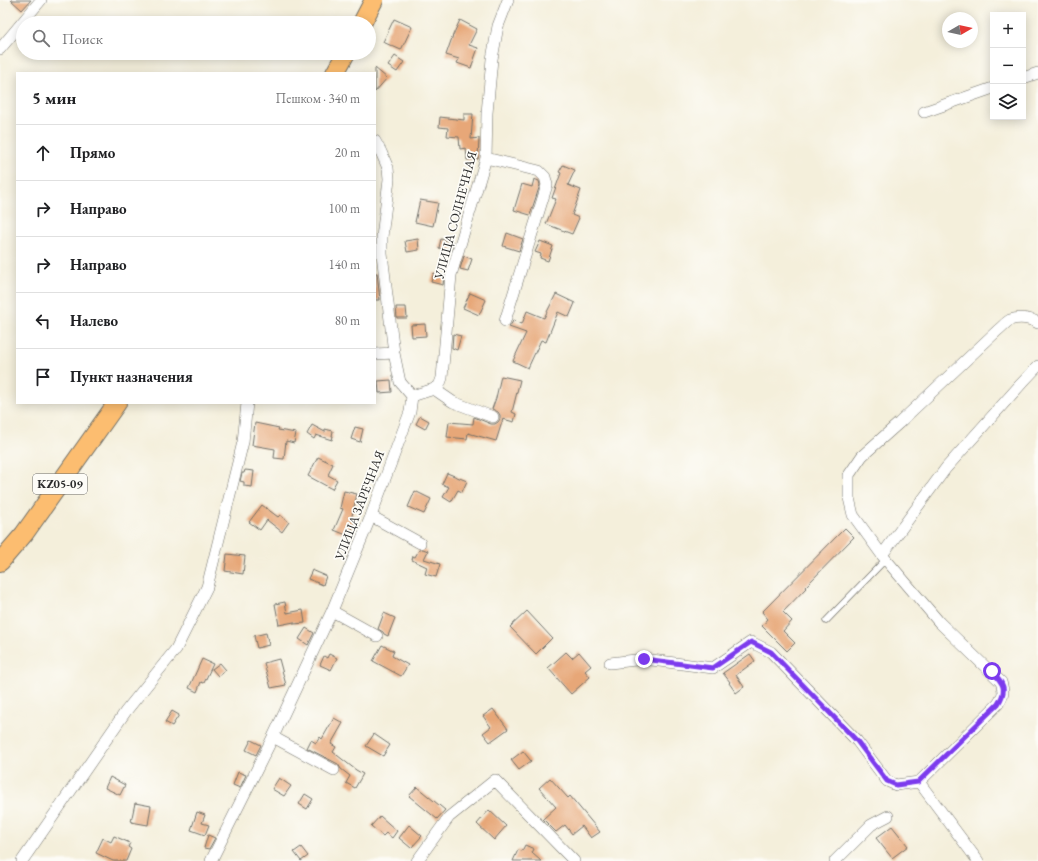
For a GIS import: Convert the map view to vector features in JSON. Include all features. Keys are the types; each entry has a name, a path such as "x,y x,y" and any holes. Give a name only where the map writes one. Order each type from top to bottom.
{"main road":[{"path":"366,16 374,0"},
{"path":"336,72 342,60"},
{"name":"KZ05-09","path":"0,562 24,534 116,404"}],"street":[{"path":"28,16 41,0"},
{"name":"УЛИЦА СОЛНЕЧНАЯ","path":"434,389 439,386 442,378 451,275 486,158 487,113 492,59 498,26 508,0"},
{"path":"0,49 16,30"},
{"path":"1026,77 1038,73"},
{"path":"924,112 990,89"},
{"path":"376,143 388,168 389,179 382,237 382,254 394,353 400,382 412,396 434,389 453,402 493,417"},
{"path":"486,158 539,171 545,177 547,185 505,321"},
{"path":"610,662 644,659 713,668 751,642 771,652 857,741 887,781 896,785 918,782 998,704 1002,699 1004,691 1001,682 939,622 884,557 853,515 849,498 849,475 862,456 1010,320 1022,318 1034,320 1038,323"},
{"path":"376,354 394,353"},
{"path":"884,557 946,468 1038,366"},
{"name":"УЛИЦА ЗАРЕЧНАЯ","path":"211,861 273,737 332,611 371,516 410,412 412,396"},
{"path":"22,861 126,711 176,649 208,587 243,442 247,404"},
{"path":"371,516 420,543"},
{"path":"332,611 377,636"},
{"path":"273,737 334,770"},
{"path":"417,861 449,817 495,780 574,861"},
{"path":"918,782 978,861"},
{"path":"835,861 871,825 888,816"}],"lane":[{"path":"826,621 884,557"}],"building":[{"path":"11,0 31,0 22,10"},
{"path":"394,19 412,27 401,50 383,42"},
{"path":"460,20 477,29 469,45 478,48 471,68 457,63 459,59 446,55"},
{"path":"395,56 404,62 397,72 388,66"},
{"path":"375,68 387,78 376,91 376,72"},
{"path":"464,114 473,114 471,139 479,138 478,159 467,160 466,148 460,149 459,137 447,136 448,128 439,127 440,117 464,120"},
{"path":"563,165 575,170 568,185 581,190 572,215 579,218 572,234 546,224 556,199 552,198 561,173 559,172"},
{"path":"534,179 539,181 540,185 530,215 514,210 522,184 532,187"},
{"path":"420,200 438,203 433,226 415,222"},
{"path":"507,233 523,239 519,251 503,246"},
{"path":"418,239 419,250 407,252 405,241"},
{"path":"441,239 453,242 451,251 439,248"},
{"path":"540,241 553,246 548,261 540,258 541,254 535,252"},
{"path":"464,256 472,259 468,271 460,269"},
{"path":"376,273 377,273 380,300 376,300"},
{"path":"434,273 444,276 443,285 431,282"},
{"path":"470,293 486,300 479,315 463,308"},
{"path":"556,294 575,303 569,317 558,312 546,342 541,340 528,368 513,361 526,333 509,327 513,320 522,324 527,311 544,318"},
{"path":"396,307 406,307 407,318 397,318"},
{"path":"425,324 426,336 412,337 411,325"},
{"path":"453,334 461,336 457,350 452,348"},
{"path":"501,376 520,380 512,412 516,414 514,422 503,419 496,441 468,433 467,439 447,437 449,422 473,424 474,417 491,424 498,422 500,415 492,409"},
{"path":"391,380 392,392 379,393 378,381"},
{"path":"420,416 429,421 425,429 416,424"},
{"path":"255,423 279,428 278,430 296,433 294,443 286,441 284,459 274,458 275,449 252,445"},
{"path":"312,425 325,432 325,429 333,431 332,440 316,435 314,439 307,434"},
{"path":"355,427 363,429 360,442 351,439"},
{"path":"318,457 333,464 328,475 337,480 332,489 308,476"},
{"path":"245,470 254,471 252,487 244,486 244,482 240,481 242,473 244,473"},
{"path":"447,473 467,481 462,492 458,490 451,502 443,497 449,487 442,484"},
{"path":"344,491 357,494 351,520 355,522 349,536 334,530 343,509 340,508"},
{"path":"415,491 431,499 424,514 408,507"},
{"path":"262,505 278,517 280,515 289,522 282,532 267,520 260,530 249,522"},
{"path":"845,528 854,537 805,587 806,588 783,612 792,621 783,631 795,643 787,651 762,626 768,619 762,612"},
{"path":"423,549 428,551 424,559 440,564 436,577 425,574 427,567 412,560 413,556 415,557 419,550"},
{"path":"227,554 245,556 243,574 225,571"},
{"path":"312,570 326,576 323,585 308,579"},
{"path":"285,602 287,613 303,610 305,623 294,624 294,622 279,625 275,604"},
{"path":"527,611 552,638 536,654 510,627"},
{"path":"384,613 395,618 388,636 378,629"},
{"path":"306,628 314,633 308,645 299,639"},
{"path":"266,633 269,645 257,648 254,636"},
{"path":"382,645 394,651 392,656 408,665 401,676 373,661"},
{"path":"566,652 572,658 579,652 591,666 585,671 590,677 571,694 548,668"},
{"path":"329,654 337,658 331,670 320,665 324,656 327,658"},
{"path":"750,654 755,661 736,675 744,687 736,693 723,673"},
{"path":"202,659 213,664 204,683 201,682 197,692 189,688"},
{"path":"279,659 286,685 271,688 264,663"},
{"path":"220,663 226,670 218,676 212,669"},
{"path":"493,709 508,729 490,742 483,733 491,727 483,716"},
{"path":"172,711 179,715 172,726 165,722"},
{"path":"334,718 343,723 331,744 336,747 333,752 363,774 355,788 346,783 350,776 341,769 338,764 307,748 311,740 316,743 320,737 322,739"},
{"path":"374,734 390,745 383,756 366,746"},
{"path":"251,740 261,745 256,755 246,750"},
{"path":"523,751 531,761 519,770 511,760"},
{"path":"238,772 246,775 240,788 233,785"},
{"path":"110,777 125,785 120,795 105,788"},
{"path":"279,778 291,786 284,796 272,789"},
{"path":"550,778 568,798 570,796 600,832 591,838 582,826 572,834 565,825 556,832 543,819 556,807 539,788"},
{"path":"417,787 445,810 437,819 409,796"},
{"path":"305,794 313,799 307,809 299,804"},
{"path":"135,803 151,806 148,825 131,822"},
{"path":"489,810 506,826 494,840 477,824"},
{"path":"197,812 205,815 202,823 209,825 205,835 191,830"},
{"path":"380,816 397,831 392,838 386,833 383,836 371,826"},
{"path":"409,825 422,836 411,848 399,838"},
{"path":"892,826 908,846 892,858 876,838"},
{"path":"208,835 215,838 209,849 204,848"},
{"path":"114,836 130,843 128,847 131,849 126,861 113,861 96,853 103,838 111,842"},
{"path":"525,845 534,849 532,853 541,861 513,861 518,850 522,851"},
{"path":"301,847 308,856 301,861 294,852"}],"route":[{"path":"644,659 713,668 751,642 771,652 857,741 887,781 896,785 918,782 998,704 1002,699 1004,691 1001,682 992,671"}]}
